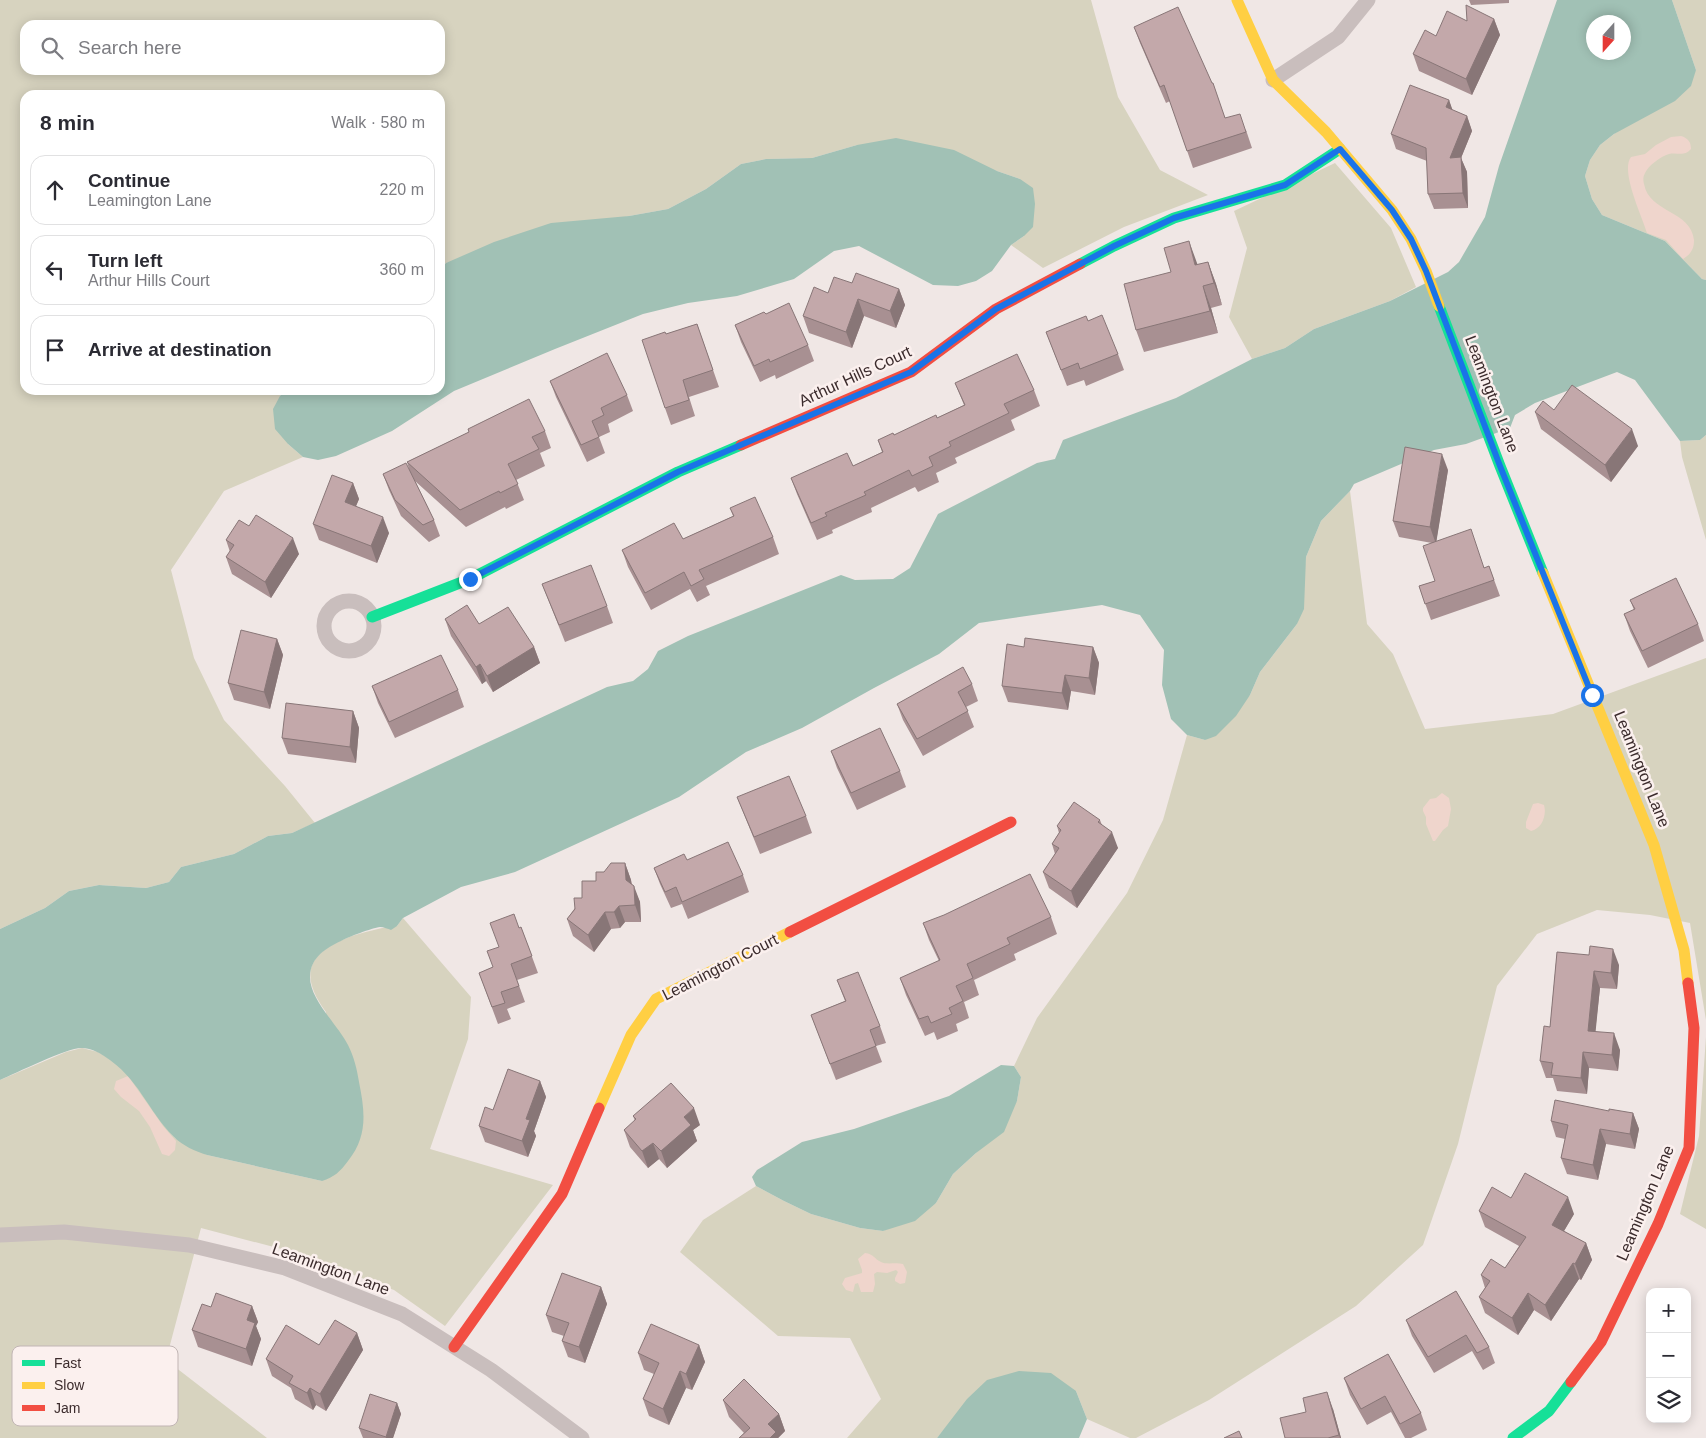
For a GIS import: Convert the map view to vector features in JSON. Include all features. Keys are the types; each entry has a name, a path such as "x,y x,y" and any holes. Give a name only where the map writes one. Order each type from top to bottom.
{"street":[{"name":"Leamington Lane","path":"1237,0 1273,80 1326,132 1392,210 1411,239 1426,271 1500,466 1654,845 1684,950 1694,1028 1688,1148 1658,1224 1601,1342 1549,1411 1513,1438"},
{"path":"1273,80 1338,37 1368,0"},
{"name":"Arthur Hills Court","path":"372,617 470,579 678,472 911,372 996,309 1114,246 1174,218 1285,185 1340,149"},
{"name":"Leamington Court","path":"454,1347 562,1194 631,1035 656,999 1012,822"},
{"name":"Leamington Lane","path":"0,1235 64,1232 190,1245 285,1268 402,1314 491,1370 582,1438"}],"shaded area":[{"path":"0,0 1091,0 1118,97 1160,170 1208,195 1124,227 1043,268 1011,245 1024,236 1020,179 997,171 857,145 812,158 766,159 741,164 706,189 668,209 629,216 445,264 445,90 20,90 20,395 281,395 288,444 303,457 224,491 171,570 194,658 224,720 285,786 315,823 292,833 268,836 234,854 181,867 169,882 146,888 99,885 69,891 45,908 0,929"},
{"path":"1557,0 1672,0 1696,70 1691,86 1675,101 1614,134 1600,145 1590,160 1585,176 1592,199 1602,215 1665,241 1702,279 1706,280 1706,435 1700,440 1680,441 1635,380 1617,372 1535,403 1515,415 1510,428 1466,444 1434,450 1354,484 1350,491 1321,521 1306,557 1304,609 1297,624 1260,672 1250,695 1236,716 1216,736 1205,740 1187,735 1171,719 1162,685 1164,650 1140,615 1102,605 979,623 939,654 802,728 746,752 679,797 515,872 461,887 403,918 391,930 381,927 354,935 320,954 311,969 311,985 319,1003 343,1037 352,1054 361,1093 363,1114 362,1133 354,1152 339,1171 322,1181 207,1155 185,1146 165,1127 126,1074 104,1056 91,1049 82,1048 66,1052 0,1080 0,929 45,908 69,891 99,885 146,888 169,882 181,867 234,854 268,836 292,833 607,687 633,681 648,669 658,651 688,636 841,575 855,580 893,579 910,568 938,514 1037,463 1055,459 1063,440 1176,398 1252,359 1285,348 1314,329 1390,301 1448,272 1459,262 1485,217 1499,166"},
{"path":"1672,0 1706,0 1706,280 1702,279 1665,241 1602,215 1592,199 1585,176 1590,160 1600,145 1696,70"},
{"path":"896,138 954,150 997,171 1020,179 1033,188 1035,204 1033,227 1011,245 992,271 976,281 958,286 933,285 859,246 834,251 794,279 737,296 688,303 643,314 555,349 454,391 392,431 336,456 318,460 303,457 275,429 273,409 281,395 445,395 446,263 494,242 551,223 629,216 668,209 706,189 741,164 766,159 812,158 857,145"},
{"path":"1335,163 1391,228 1416,287 1390,301 1314,329 1285,348 1252,359 1229,317 1247,248 1234,211"},
{"path":"1706,435 1706,540 1682,457 1680,441 1700,440"},
{"path":"1350,491 1367,624 1393,654 1425,729 1553,714 1706,658 1706,1020 1690,923 1650,915 1597,910 1537,934 1497,986 1458,1144 1423,1245 1356,1306 1209,1400 1136,1438 1130,1438 1087,1419 1076,1391 952,1420 937,1438 847,1438 881,1399 850,1338 778,1336 680,1252 703,1220 756,1186 811,1214 860,1228 883,1231 936,1203 953,1174 976,1153 1017,1101 1021,1077 1014,1066 1037,1018 1127,893 1163,820 1187,735 1205,740 1250,695 1260,672 1297,624 1306,557 1321,521"},
{"path":"403,918 471,997 468,1039 430,1149 553,1185 445,1326 394,1290 289,1251 201,1228 170,1346 12,1346 12,1426 178,1426 178,1369 267,1438 0,1438 0,1080 66,1052 82,1048 98,1052 118,1064 135,1083 175,1138 207,1155 322,1181 326,1012 317,998 310,974 313,964 319,955 340,941 355,935 397,926"},
{"path":"1706,1037 1706,1229 1680,1214 1699,1136"},
{"path":"1001,1065 1014,1066 1021,1077 1017,1101 1004,1132 976,1153 953,1174 936,1203 915,1221 883,1231 860,1228 811,1214 756,1186 752,1177 757,1170 802,1142 854,1129 949,1096"},
{"path":"1019,1371 1051,1373 1076,1391 1087,1419 1079,1438 937,1438 967,1399 987,1380"}],"sand":[{"path":"1681,136 1689,141 1691,149 1686,153 1669,154 1659,159 1647,170 1643,180 1647,194 1661,207 1686,223 1691,230 1694,240 1692,251 1683,259 1666,240 1647,233 1633,194 1628,172 1628,164 1631,157 1645,154 1656,145 1671,137"},
{"path":"1442,793 1449,798 1451,809 1448,826 1433,841 1426,824 1423,808 1430,799 1436,798"},
{"path":"1533,804 1544,805 1543,821 1538,828 1531,831 1526,828 1526,822"},
{"path":"128,1076 163,1126 176,1141 175,1150 169,1156 162,1154 150,1127 139,1111 114,1089 116,1081"},
{"path":"865,1253 870,1254 883,1263 903,1264 907,1272 905,1283 900,1284 895,1281 898,1272 896,1270 887,1273 877,1272 874,1274 875,1284 873,1292 861,1292 858,1283 855,1284 853,1292 846,1290 842,1284 845,1278 862,1273 858,1259"}],"building":[{"path":"1466,5 1494,19 1466,79 1413,54 1425,30 1436,36 1447,11 1467,21"},
{"path":"1178,7 1213,83 1225,118 1240,114 1246,132 1187,151 1164,85 1160,87 1134,27"},
{"path":"1410,85 1449,100 1446,107 1467,116 1450,158 1461,157 1463,193 1428,194 1426,148 1391,134"},
{"path":"1189,241 1195,265 1208,262 1214,283 1203,286 1210,311 1136,330 1124,284 1171,272 1164,248"},
{"path":"856,273 899,289 890,311 858,299 846,332 803,316 814,287 828,293 834,277 852,283"},
{"path":"789,303 808,345 770,362 769,359 754,366 735,325 764,312 766,314"},
{"path":"1102,315 1118,354 1080,369 1078,363 1061,370 1046,332 1086,316 1088,321"},
{"path":"697,324 713,370 683,380 689,400 665,408 642,340"},
{"path":"607,353 627,395 601,408 604,415 592,421 599,437 581,445 550,381"},
{"path":"1017,354 1034,390 1004,404 1009,413 949,442 951,446 929,457 933,466 912,476 909,470 864,492 866,495 825,513 827,516 811,523 791,478 847,453 853,466 883,452 878,440 893,433 894,435 936,415 937,418 965,405 955,383"},
{"path":"1572,385 1632,429 1605,465 1535,412 1543,401 1554,410"},
{"path":"529,399 545,431 532,437 539,449 508,464 518,484 460,510 407,462 469,432 468,429"},
{"path":"1405,447 1442,454 1430,527 1393,521"},
{"path":"406,463 434,520 423,525 395,500 383,474"},
{"path":"332,475 353,483 345,502 383,517 371,546 313,524"},
{"path":"755,497 773,537 699,570 704,579 691,586 684,572 645,593 622,550 674,523 683,539 734,516 730,508"},
{"path":"256,515 293,538 265,582 226,557 234,545 226,540 239,520 249,526"},
{"path":"1471,529 1484,568 1489,566 1494,580 1425,604 1419,586 1435,581 1423,546"},
{"path":"591,565 607,606 559,625 542,584"},
{"path":"1676,578 1698,624 1642,651 1624,614 1635,609 1630,600"},
{"path":"467,605 479,624 508,607 534,647 487,676 480,664 476,667 445,619"},
{"path":"241,630 277,639 264,692 228,683"},
{"path":"1025,638 1093,647 1089,678 1065,675 1062,693 1002,686 1007,644 1024,647"},
{"path":"441,655 458,690 389,722 372,686"},
{"path":"963,667 972,684 958,692 968,711 917,739 897,704"},
{"path":"286,703 353,711 350,747 282,738"},
{"path":"880,728 900,771 851,793 831,751"},
{"path":"789,776 806,816 754,837 737,797"},
{"path":"1074,802 1100,820 1098,822 1112,832 1071,891 1043,872 1059,848 1052,844 1061,830 1057,826"},
{"path":"728,842 743,875 682,902 676,887 665,892 654,868 684,854 687,860"},
{"path":"611,863 625,863 626,880 634,886 635,905 619,906 614,912 605,912 588,935 567,919 575,909 574,898 582,898 582,881 596,881 596,872 604,872"},
{"path":"1030,874 1051,917 1007,938 1010,944 967,964 973,978 956,986 963,1001 949,1008 952,1014 931,1023 928,1016 919,1019 900,978 940,960 923,923"},
{"path":"514,914 532,956 511,964 519,986 501,992 505,1003 492,1007 479,973 493,967 487,951 499,947 490,923"},
{"path":"1590,946 1613,949 1611,973 1594,971 1588,1031 1614,1033 1612,1055 1583,1052 1581,1078 1551,1075 1553,1063 1540,1061 1544,1026 1550,1027 1557,952 1589,955"},
{"path":"858,972 880,1026 870,1030 876,1046 830,1064 811,1015 846,1001 837,980"},
{"path":"508,1069 540,1081 526,1119 530,1120 522,1141 479,1126 485,1107 493,1110"},
{"path":"671,1083 694,1108 684,1117 691,1125 661,1151 653,1143 642,1151 624,1130 636,1119 633,1116"},
{"path":"1555,1100 1609,1111 1609,1109 1633,1113 1630,1134 1600,1129 1593,1165 1561,1158 1568,1125 1551,1121"},
{"path":"1525,1173 1568,1197 1552,1225 1586,1243 1575,1264 1573,1263 1545,1305 1528,1293 1512,1318 1479,1297 1490,1281 1481,1275 1491,1259 1505,1268 1526,1237 1479,1211 1492,1187 1511,1198"},
{"path":"562,1273 601,1287 579,1347 562,1341 569,1323 546,1315"},
{"path":"1456,1291 1489,1347 1477,1353 1466,1335 1428,1357 1406,1320"},
{"path":"216,1293 252,1306 247,1320 255,1323 246,1349 192,1330 202,1304 211,1307"},
{"path":"335,1320 357,1333 320,1394 310,1388 307,1393 289,1383 293,1376 266,1359 286,1325 319,1345"},
{"path":"651,1324 699,1345 686,1374 680,1371 663,1409 643,1399 659,1363 638,1353"},
{"path":"1388,1354 1421,1413 1400,1424 1385,1396 1361,1409 1344,1378"},
{"path":"744,1379 779,1414 768,1424 776,1432 770,1438 739,1438 750,1428 723,1400"},
{"path":"1327,1392 1339,1435 1328,1438 1285,1438 1280,1418 1306,1412 1303,1398"},
{"path":"370,1394 397,1403 386,1437 359,1428"},
{"path":"1239,1431 1242,1438 1224,1438"}],"traffic: fast":[{"path":"1080,264 1174,218 1285,185 1340,149"},
{"path":"1439,306 1543,573"},
{"path":"372,617 470,579 678,472 741,445"},
{"path":"1513,1438 1549,1411 1571,1382"}],"traffic: slow":[{"path":"1237,0 1273,80 1326,132 1392,210 1411,239 1426,271 1439,306"},
{"path":"1543,573 1654,845 1684,950 1688,983"},
{"path":"599,1108 631,1035 656,999 790,932"}],"traffic: jam":[{"path":"741,445 911,372 996,309 1080,264"},
{"path":"790,932 1011,822"},
{"path":"1571,1382 1601,1342 1658,1224 1689,1148 1694,1028 1688,983"},
{"path":"454,1347 562,1194 599,1108"}],"route":[{"path":"470,579 678,472 866,393 911,372 996,309 1114,246 1174,218 1285,185 1340,149 1392,210 1411,239 1426,271 1500,466 1592,695"}]}
